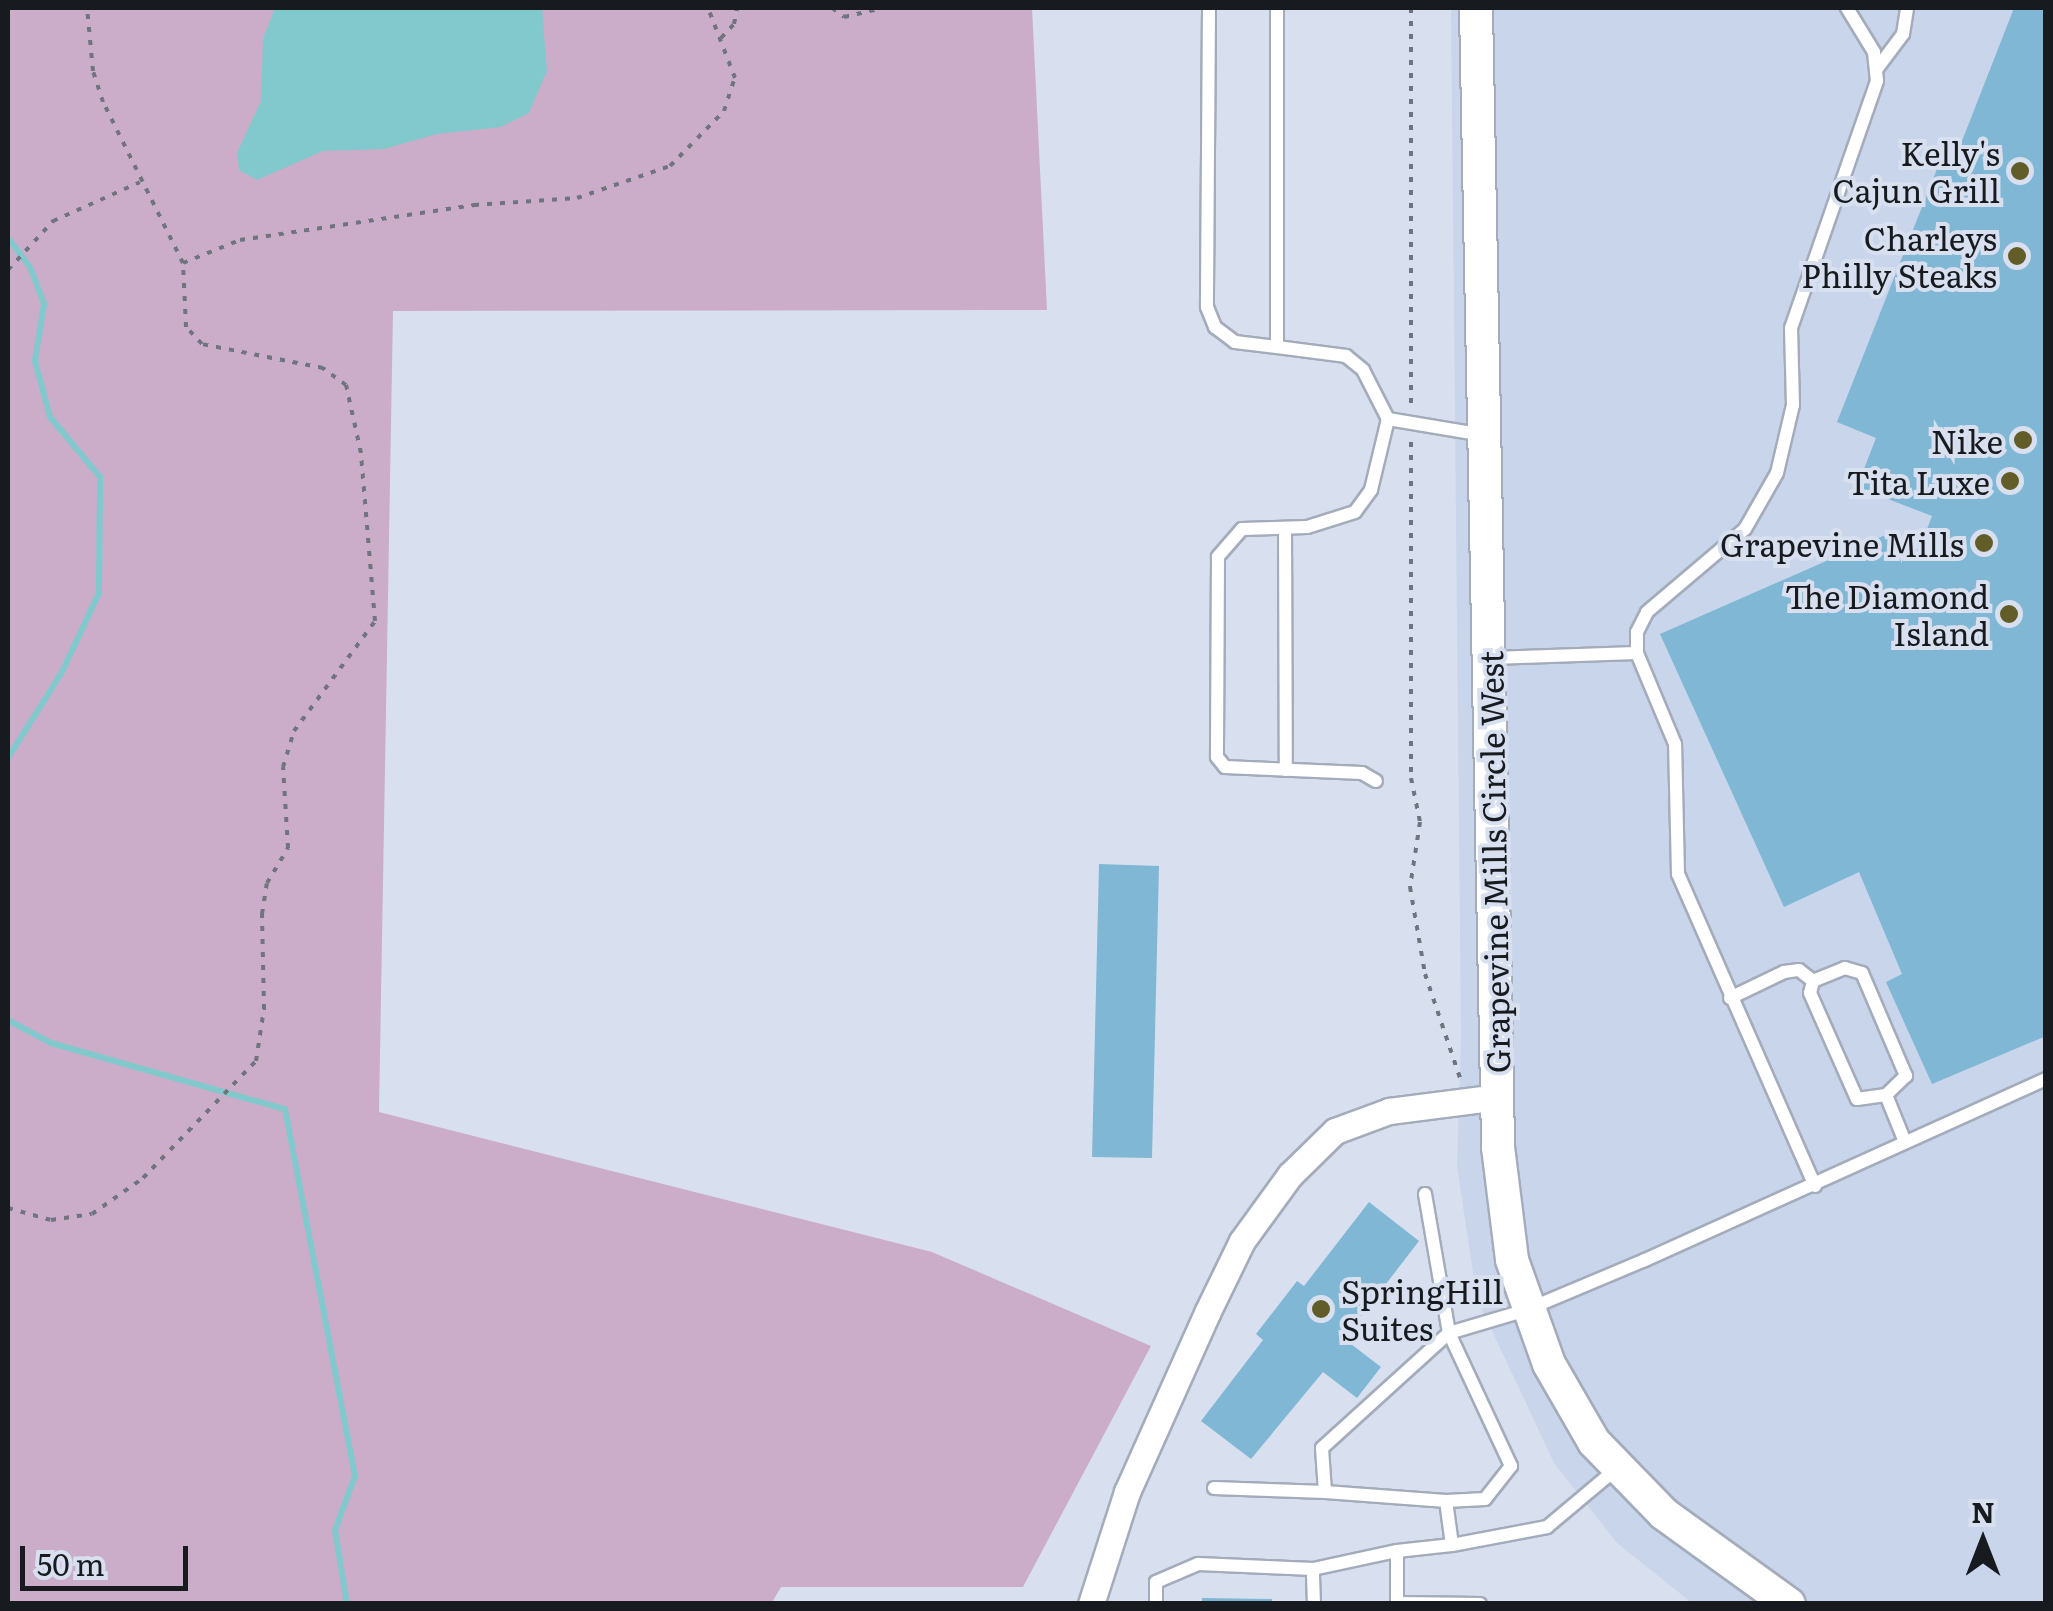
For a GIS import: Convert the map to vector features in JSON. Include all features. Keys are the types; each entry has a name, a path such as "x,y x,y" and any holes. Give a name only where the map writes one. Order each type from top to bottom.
{"street":[{"name":"Grapevine Mills Circle West","path":"1476,8 1488,658 1482,1099 1501,1201 1526,1310 1567,1403 1618,1467 1664,1514 1790,1604"},
{"path":"1091,1604 1127,1492 1206,1313 1242,1241 1290,1175 1336,1131 1389,1111 1482,1099"}],"lane":[{"path":"1208,8 1206,307 1215,327 1236,342 1346,356 1363,370 1388,419 1372,490 1355,512 1336,522 1242,529 1218,557 1217,757 1225,767 1362,773 1376,781"},
{"path":"1277,8 1277,347"},
{"path":"1848,8 1862,24 1876,70"},
{"path":"1815,1186 1678,874 1675,744 1636,652 1647,612 1736,538 1777,473 1793,405 1791,328 1868,110 1876,70 1903,34 1907,8"},
{"path":"1388,419 1484,435"},
{"path":"1285,528 1286,770"},
{"path":"1488,658 1636,652"},
{"path":"1845,968 1862,973 1906,1076 1901,1087 1886,1095 1857,1099 1810,994 1813,981 1845,968"},
{"path":"1730,998 1784,972 1799,970 1813,981"},
{"path":"1325,1492 1322,1448 1449,1333 1526,1310 1815,1186 2046,1080"},
{"path":"1886,1095 1905,1142"},
{"path":"1214,1488 1484,1500 1511,1466 1449,1333 1425,1194"},
{"path":"1156,1604 1156,1582 1198,1564 1313,1568 1547,1527 1618,1467"},
{"path":"1446,1501 1452,1545"},
{"path":"1398,1552 1397,1603 1480,1604"},
{"path":"1313,1568 1314,1604"}],"path":[{"path":"8,1208 52,1220 92,1214 143,1178 256,1061 264,1009 258,979 262,914 267,883 288,848 283,767 294,731 375,620 361,453 346,385 324,368 202,344 186,327 183,263 162,211 140,182 92,71 87,8"},
{"path":"183,263 240,240 474,205 577,198 633,182 670,166 724,111 735,78 708,8"},
{"path":"721,38 734,24 737,8"},
{"path":"832,8 844,17 882,8"},
{"path":"1410,8 1411,778 1420,822 1410,887 1425,974 1482,1099"},
{"path":"8,270 30,240 91,199 140,182"}],"shaded area":[{"path":"8,8 1032,8 1047,310 393,311 379,1112 932,1252 1151,1346 1023,1587 781,1587 771,1604 8,1604"},
{"path":"275,8 542,8 547,71 529,113 501,127 437,134 384,149 323,151 257,180 239,170 237,153 261,101 263,39"},
{"path":"1451,8 2045,8 2045,1603 1692,1603 1617,1543 1554,1463 1477,1299 1457,1166 1461,1038"}],"building":[{"name":"Grapevine Mills","path":"2014,8 2046,8 2046,1036 1932,1084 1886,982 1902,974 1859,872 1784,907 1660,634 1883,536 1919,550 1932,516 1857,487 1876,438 1837,422 1941,159 1953,164"},
{"path":"1099,864 1159,866 1152,1158 1092,1157"},
{"name":"SpringHill Suites","path":"1369,1202 1419,1241 1349,1332 1347,1341 1381,1367 1357,1398 1323,1372 1251,1459 1201,1421 1263,1340 1256,1334 1297,1281 1304,1286"},
{"path":"1202,1598 1272,1599 1272,1604 1202,1604"}],"waterway":[{"path":"8,238 30,267 44,304 35,361 50,417 100,477 99,593 62,672 8,758"},
{"path":"8,1020 51,1043 285,1109 355,1476 335,1530 347,1604"}],"place":[{"name":"Kelly's Cajun Grill","path":"2020,171"},
{"name":"Charleys Philly Steaks","path":"2017,256"},
{"name":"Nike","path":"2023,440"},
{"name":"Tita Luxe","path":"2010,481"},
{"name":"Grapevine Mills","path":"1984,543"},
{"name":"The Diamond Island","path":"2009,614"},
{"name":"SpringHill Suites","path":"1321,1309"}]}
